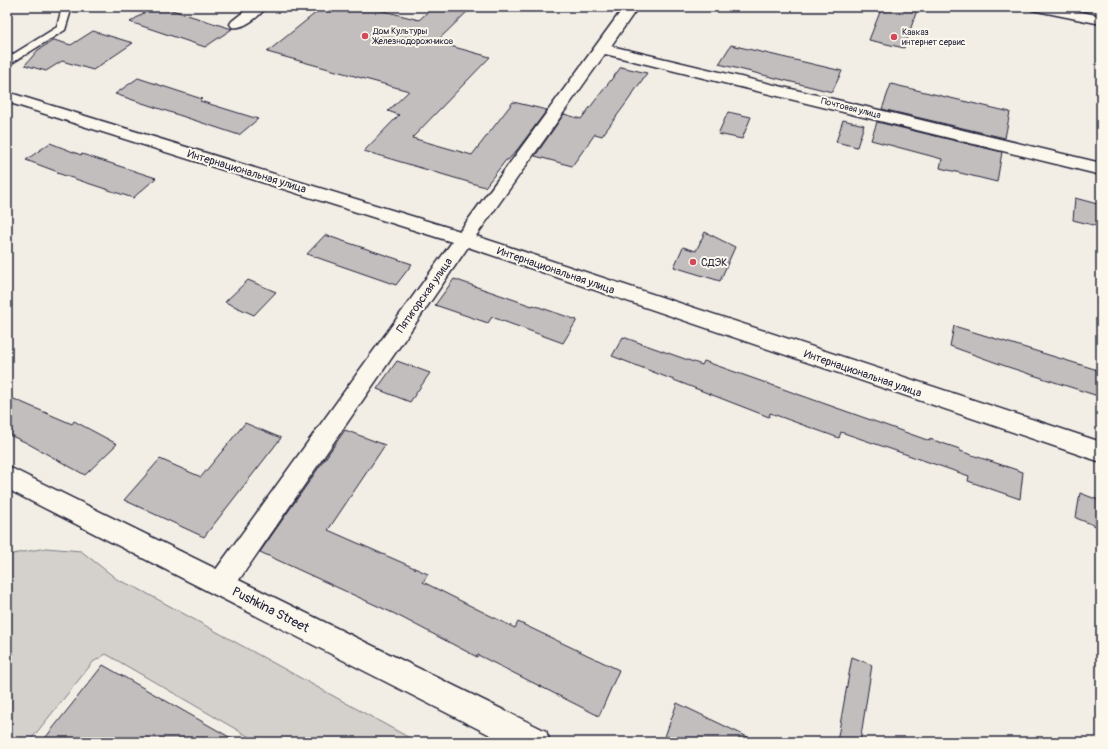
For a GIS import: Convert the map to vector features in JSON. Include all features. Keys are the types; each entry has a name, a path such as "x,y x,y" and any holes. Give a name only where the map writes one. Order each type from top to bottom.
{"street":[{"path":"237,24 259,7"},
{"name":"Пятигорская улица","path":"221,584 464,239 631,7"},
{"path":"1037,7 1101,20"},
{"name":"Почтовая улица","path":"601,48 1101,169"},
{"name":"Интернациональная улица","path":"7,97 464,239 1101,452"},
{"name":"Pushkina Street","path":"7,477 535,742"}],"lane":[{"path":"7,63 62,28 67,7"}],"shaded area":[{"path":"46,548 81,551 118,580 137,588 417,742 258,742 106,654 93,662 29,742 7,742 7,555"}],"building":[{"path":"153,7 162,7 232,29 205,47 130,22"},
{"path":"323,7 368,7 419,20 433,7 472,7 436,42 490,57 412,138 472,155 513,102 547,110 517,150 508,160 506,160 485,187 364,151 399,115 388,111 409,91 267,52"},
{"path":"882,7 918,7 904,48 869,40"},
{"path":"93,31 133,43 93,70 62,61 46,71 25,65 38,50 54,40 71,45"},
{"path":"731,45 842,71 832,92 719,64"},
{"path":"621,67 647,73 602,136 595,134 572,166 535,156 564,114 581,119"},
{"path":"138,78 202,99 200,101 258,119 239,135 115,94"},
{"path":"891,84 1010,112 1005,138 882,109"},
{"path":"728,112 751,117 742,139 718,134"},
{"path":"843,120 864,125 857,147 836,142"},
{"path":"877,122 1002,152 997,182 940,168 942,159 871,140"},
{"path":"50,143 81,155 82,154 156,178 133,198 57,173 58,172 26,160"},
{"path":"1075,198 1101,205 1101,227 1073,220"},
{"path":"705,232 735,247 720,281 674,267 683,247 696,251"},
{"path":"325,235 412,264 396,285 307,254"},
{"path":"454,279 577,320 563,343 492,317 488,323 435,305"},
{"path":"248,280 276,292 254,315 225,302"},
{"path":"954,326 1101,371 1101,397 1008,367 950,346"},
{"path":"623,337 702,365 704,361 930,441 930,439 960,449 960,451 1023,472 1020,499 968,481 969,476 841,432 839,438 770,413 769,417 612,356"},
{"path":"397,361 430,373 410,402 377,389"},
{"path":"7,396 72,424 74,421 117,444 85,475 25,442 7,434"},
{"path":"245,423 281,438 204,537 124,500 160,459 201,477"},
{"path":"345,430 385,445 328,530 428,574 423,582 515,628 518,622 619,670 599,716 478,655 477,657 395,614 260,552"},
{"path":"1080,493 1101,501 1101,528 1076,518"},
{"path":"852,657 872,665 860,742 837,742"},
{"path":"103,665 238,742 42,742"},
{"path":"677,703 758,742 663,742"}],"place":[{"name":"Дом Культуры Железнодорожников","path":"365,36"},
{"name":"Кавказ интернет сервис","path":"894,37"},
{"name":"СДЭК","path":"693,262"}]}
